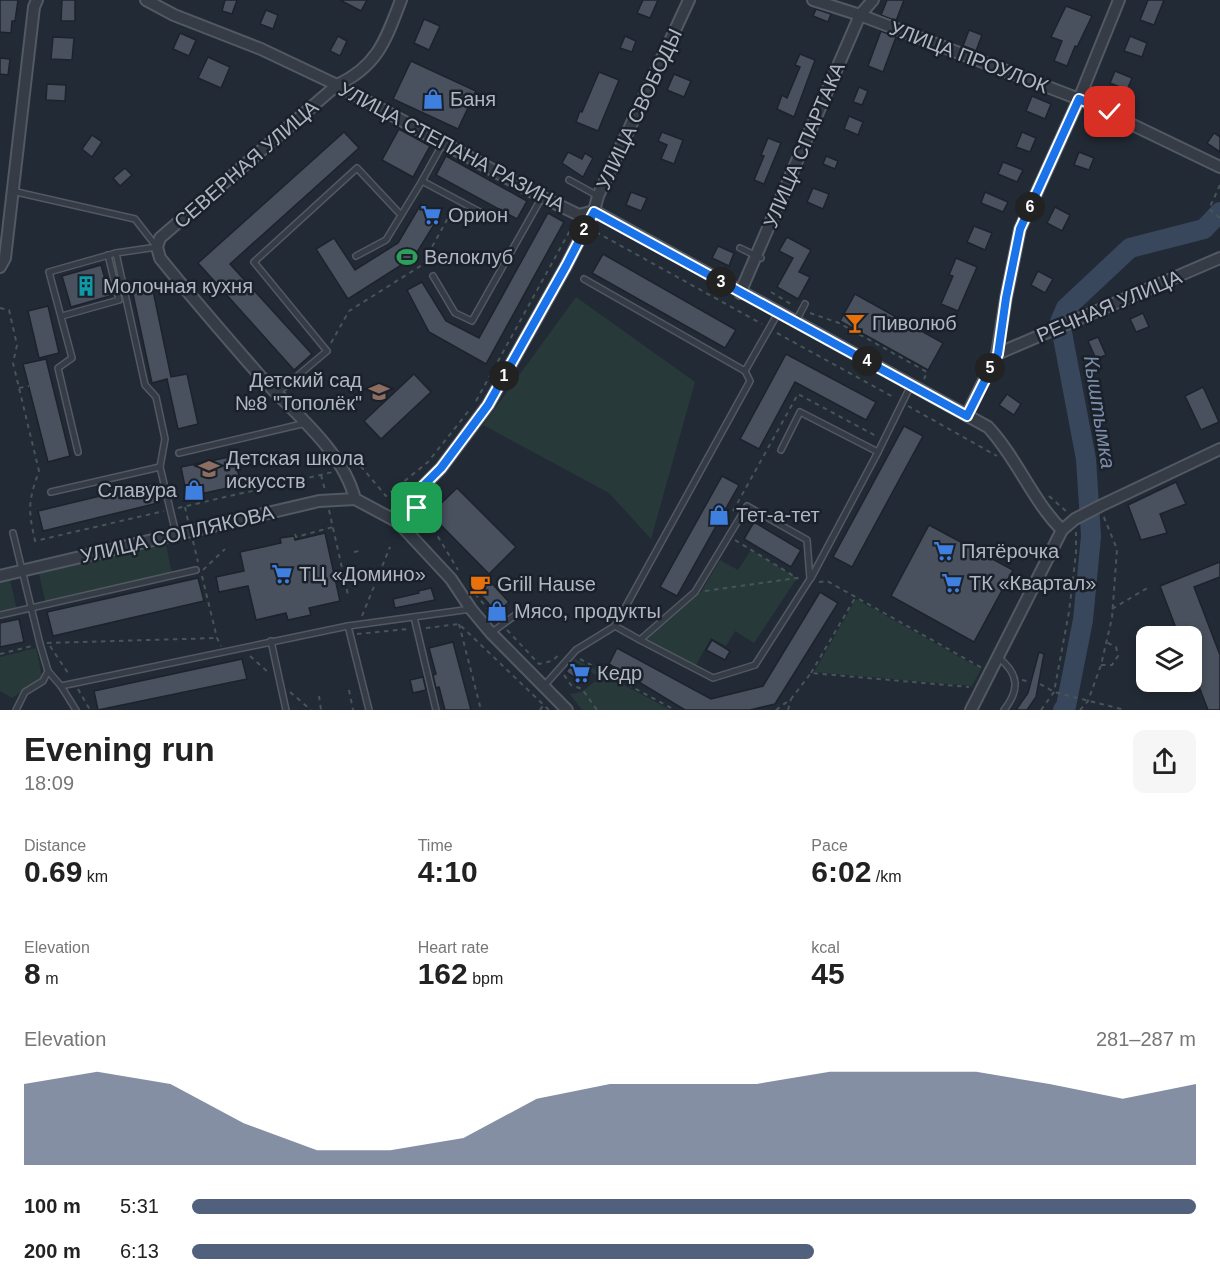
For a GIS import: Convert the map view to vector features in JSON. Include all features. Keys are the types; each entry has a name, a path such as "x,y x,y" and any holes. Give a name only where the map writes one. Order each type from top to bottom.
{"street":[{"path":"2,261 34,8 37,0"},
{"name":"УЛИЦА СТЕПАНА РАЗИНА","path":"146,0 174,15 337,85 579,215 594,212 988,427 1001,441 1015,466 1062,530"},
{"name":"СЕВЕРНАЯ УЛИЦА","path":"158,247 160,238 337,85 357,76 385,43 401,0"},
{"name":"УЛИЦА СВОБОДЫ","path":"392,518 441,468 488,405 594,212 598,196 689,0"},
{"name":"УЛИЦА ПРОУЛОК","path":"813,0 860,15 1079,99 1220,166"},
{"name":"УЛИЦА СПАРТАКА","path":"740,293 759,257 860,15 873,0"},
{"path":"967,416 998,354 1006,298 1020,229 1079,99 1119,0"},
{"path":"158,247 160,258 210,320 276,394 306,423 345,470 355,499 392,518 420,545 451,579 491,633 567,710"},
{"name":"РЕЧНАЯ УЛИЦА","path":"998,354 1220,258"},
{"path":"971,710 1062,530 1075,519 1100,506 1220,449"},
{"name":"УЛИЦА СОПЛЯКОВА","path":"0,576 319,501 355,499"}],"lane":[{"path":"356,256 386,240 443,143"},
{"path":"276,394 327,351 254,262 357,168 401,215"},
{"path":"569,180 598,196"},
{"path":"422,181 493,219"},
{"path":"12,191 135,219 158,247"},
{"path":"433,276 455,313 472,321 542,197"},
{"path":"78,452 58,368 72,358 49,272 116,253 158,247"},
{"path":"740,248 759,257"},
{"path":"116,253 144,385 156,397 165,439 160,466 176,534"},
{"path":"62,316 119,300 108,255"},
{"path":"543,687 576,650 615,626 750,381 745,371 584,279"},
{"path":"795,322 803,307"},
{"path":"745,371 778,313"},
{"path":"615,626 713,678 755,665 809,582 903,402 914,387"},
{"path":"781,450 800,412 878,452"},
{"path":"179,453 306,423"},
{"path":"51,492 160,466"},
{"path":"640,640 695,592 747,506 807,540 809,582"},
{"path":"13,532 48,672 61,686 76,710"},
{"path":"0,615 198,571"},
{"path":"61,686 358,624 471,609"},
{"path":"491,633 518,613"},
{"path":"414,617 436,710"},
{"path":"348,626 369,710"},
{"path":"271,641 286,710"},
{"path":"999,658 1008,665 1016,679 1011,702 1004,710"},
{"path":"16,710 25,692 43,681 48,672"}],"path":[{"path":"1220,185 1209,209 1220,218"},
{"path":"327,351 349,310 422,265 458,200"},
{"path":"359,464 386,496 428,462 476,401 579,215"},
{"path":"600,234 1015,466"},
{"path":"771,292 839,323 927,372 914,387"},
{"path":"0,308 9,310 17,345 13,363 39,471 28,511 35,541 345,470"},
{"path":"19,388 29,386"},
{"path":"745,490 798,394 884,440"},
{"path":"406,480 415,494 420,497 417,508 431,525 458,570"},
{"path":"1041,710 1054,692 1070,612 1076,553 1075,519 1050,497"},
{"path":"1080,710 1088,701 1101,665 1112,609 1117,549 1100,506"},
{"path":"330,515 348,595"},
{"path":"296,534 296,537 333,527"},
{"path":"729,537 797,578 809,582 827,581 992,672"},
{"path":"358,624 390,547"},
{"path":"198,571 225,549"},
{"path":"354,552 359,551"},
{"path":"695,592 797,578"},
{"path":"1112,609 1149,587"},
{"path":"776,710 791,699 811,673 856,597"},
{"path":"481,710 459,624 549,710"},
{"path":"0,654 40,644 217,638 224,651"},
{"path":"1101,665 1112,665 1118,656 1116,647 1106,642"},
{"path":"248,654 311,710"},
{"path":"559,668 571,685 582,689 597,710"},
{"path":"811,673 976,688"},
{"path":"1016,679 1030,682"},
{"path":"1040,684 1054,692 1125,710"},
{"path":"349,690 353,710"},
{"path":"319,696 321,710"},
{"path":"788,710 791,699"},
{"path":"540,710 543,705"}],"shaded area":[{"path":"576,297 695,382 651,539 609,493 483,425"},
{"path":"187,535 188,539 166,545 172,574 46,604 38,570"},
{"path":"751,550 797,578 754,643 735,631 726,646 711,638 696,665 646,640 701,592 720,560 738,570"},
{"path":"9,576 17,610 0,614 0,578"},
{"path":"856,599 981,669 972,686 814,672"},
{"path":"36,648 42,677 12,698 0,691 0,657"},
{"path":"575,659 671,710 582,710 570,694 581,692 600,678 574,661"}],"building":[{"path":"0,0 18,0 11,33 0,32"},
{"path":"62,0 75,0 75,21 61,21"},
{"path":"225,0 237,0 232,14 222,11"},
{"path":"340,0 367,0 361,11"},
{"path":"643,0 658,0 650,18 637,13"},
{"path":"887,0 904,0 896,21 881,15"},
{"path":"1148,0 1164,0 1154,25 1140,20"},
{"path":"1066,6 1092,16 1067,66 1054,61 1062,41 1051,37"},
{"path":"816,9 831,14 828,22 813,16"},
{"path":"266,10 278,15 273,29 260,24"},
{"path":"424,19 440,26 429,50 414,43"},
{"path":"969,30 982,35 976,51 963,46"},
{"path":"881,31 896,37 883,72 868,66"},
{"path":"180,33 196,40 189,56 173,49"},
{"path":"338,36 347,41 340,56 330,51"},
{"path":"625,36 636,41 632,52 620,48"},
{"path":"1130,36 1147,43 1142,57 1124,51"},
{"path":"53,37 74,38 72,60 51,59"},
{"path":"800,54 815,60 794,117 777,109 782,95 787,98 800,67 795,65"},
{"path":"208,57 230,67 221,88 198,78"},
{"path":"0,58 10,59 8,75 0,74"},
{"path":"411,61 476,91 458,129 393,99"},
{"path":"1115,71 1132,78 1127,90 1110,83"},
{"path":"599,72 619,80 598,131 576,122"},
{"path":"674,74 691,81 684,97 667,90"},
{"path":"47,84 66,85 65,101 46,100"},
{"path":"859,87 868,91 862,105 853,102"},
{"path":"1032,96 1051,104 1045,119 1026,111"},
{"path":"849,116 863,122 858,135 844,129"},
{"path":"1094,116 1108,123 1102,135 1088,127"},
{"path":"399,129 430,146 413,177 382,160"},
{"path":"344,132 359,148 230,264 312,354 294,370 198,263"},
{"path":"662,132 683,140 674,164 661,159 667,145 658,141"},
{"path":"1022,132 1036,138 1030,152 1016,147"},
{"path":"1214,133 1220,137 1220,152 1207,143"},
{"path":"92,135 102,142 92,157 82,149"},
{"path":"768,138 781,143 764,184 754,180 764,156 761,155"},
{"path":"568,152 582,159 585,153 593,158 583,177 562,163"},
{"path":"1079,152 1094,158 1089,170 1074,165"},
{"path":"446,156 527,201 517,219 436,175"},
{"path":"826,156 838,161 835,169 823,164"},
{"path":"1003,162 1023,170 1017,182 998,174"},
{"path":"125,168 132,175 120,186 113,178"},
{"path":"813,188 829,194 823,209 807,202"},
{"path":"631,192 647,198 641,211 626,205"},
{"path":"985,192 1008,202 1003,212 981,203"},
{"path":"421,204 440,215 414,257 348,299 316,249 334,238 355,270 398,243"},
{"path":"1055,207 1070,215 1062,231 1047,223"},
{"path":"548,213 564,222 486,364 429,332 407,290 422,282 446,321 479,338"},
{"path":"974,226 992,233 985,250 967,242"},
{"path":"787,237 811,250 799,272 810,277 798,299 777,287 793,258 779,251"},
{"path":"718,246 734,253 729,266 712,258"},
{"path":"603,254 736,330 725,348 592,273"},
{"path":"956,258 977,267 958,311 941,304 953,276 949,275"},
{"name":"Молочная кухня","path":"101,265 110,296 71,307 62,276"},
{"path":"1038,271 1053,279 1045,293 1031,285"},
{"path":"151,281 171,377 187,374 198,424 178,429 167,379 152,383 131,285"},
{"path":"855,294 943,343 928,370 840,321"},
{"path":"48,306 59,353 39,358 28,311"},
{"path":"1143,313 1149,327 1136,332 1130,319"},
{"path":"1098,337 1106,355 1096,359 1088,341"},
{"path":"786,354 876,402 866,420 795,382 759,449 740,439"},
{"path":"46,359 70,456 48,462 23,364"},
{"path":"414,374 431,392 381,439 364,421"},
{"path":"1203,387 1219,422 1201,430 1185,396"},
{"path":"1007,394 1021,404 1014,415 999,405"},
{"path":"904,426 923,436 852,567 833,557"},
{"path":"234,456 241,485 187,497 181,467"},
{"path":"722,476 739,485 677,596 660,587"},
{"path":"1176,482 1186,504 1160,514 1167,533 1141,540 1128,505"},
{"path":"154,483 158,503 43,531 38,511"},
{"path":"457,488 516,547 489,574 430,514"},
{"path":"754,522 801,550 791,567 744,539"},
{"name":"ТК «Квартал»","path":"929,525 1013,570 974,642 891,596"},
{"name":"ТЦ «Домино»","path":"325,533 340,601 309,608 311,615 288,620 286,613 256,620 248,586 219,592 216,577 244,571 240,552 281,543 280,538 294,536 295,540"},
{"path":"1220,562 1220,577 1194,587 1220,655 1220,710 1208,710 1201,692 1202,626 1175,626 1160,586"},
{"path":"484,575 509,602 497,613 473,586"},
{"path":"198,578 204,601 53,636 47,612"},
{"path":"431,588 435,600 395,608 393,599"},
{"path":"820,592 838,603 775,704 750,710 685,710 609,664 617,648 711,699 763,686"},
{"path":"19,619 24,642 0,647 0,623"},
{"path":"712,640 730,651 725,660 706,650"},
{"path":"453,642 471,710 445,710 439,687 436,688 433,675 436,674 429,648"},
{"path":"1039,652 1044,654 1036,697 1027,710 1016,710 1028,693"},
{"path":"242,659 247,679 98,710 94,691"},
{"path":"572,662 590,673 583,683 566,672"},
{"path":"423,677 426,690 413,693 410,680"}],"waterway":[{"name":"Кыштымка","path":"1063,710 1066,706 1083,620 1091,536 1086,459 1060,322 1066,308 1130,248 1204,229 1220,212"}],"place":[{"name":"Баня","path":"433,99"},
{"name":"Орион","path":"431,215"},
{"name":"Велоклуб","path":"407,257"},
{"name":"Молочная кухня","path":"86,286"},
{"name":"Пиволюб","path":"855,323"},
{"name":"Детский сад №8 \"Тополёк\"","path":"379,392"},
{"name":"Детская школа искусств","path":"209,469"},
{"name":"Славура","path":"194,490"},
{"name":"Тет-а-тет","path":"719,515"},
{"name":"Пятёрочка","path":"944,551"},
{"name":"ТЦ «Домино»","path":"282,574"},
{"name":"ТК «Квартал»","path":"952,583"},
{"name":"Grill Hause","path":"480,584"},
{"name":"Мясо, продукты","path":"497,611"},
{"name":"Кедр","path":"580,673"}],"route":[{"path":"417,508 420,497 415,494 441,468 488,405 594,212 967,416 998,354 1006,298 1020,229 1079,99 1110,112"}]}
